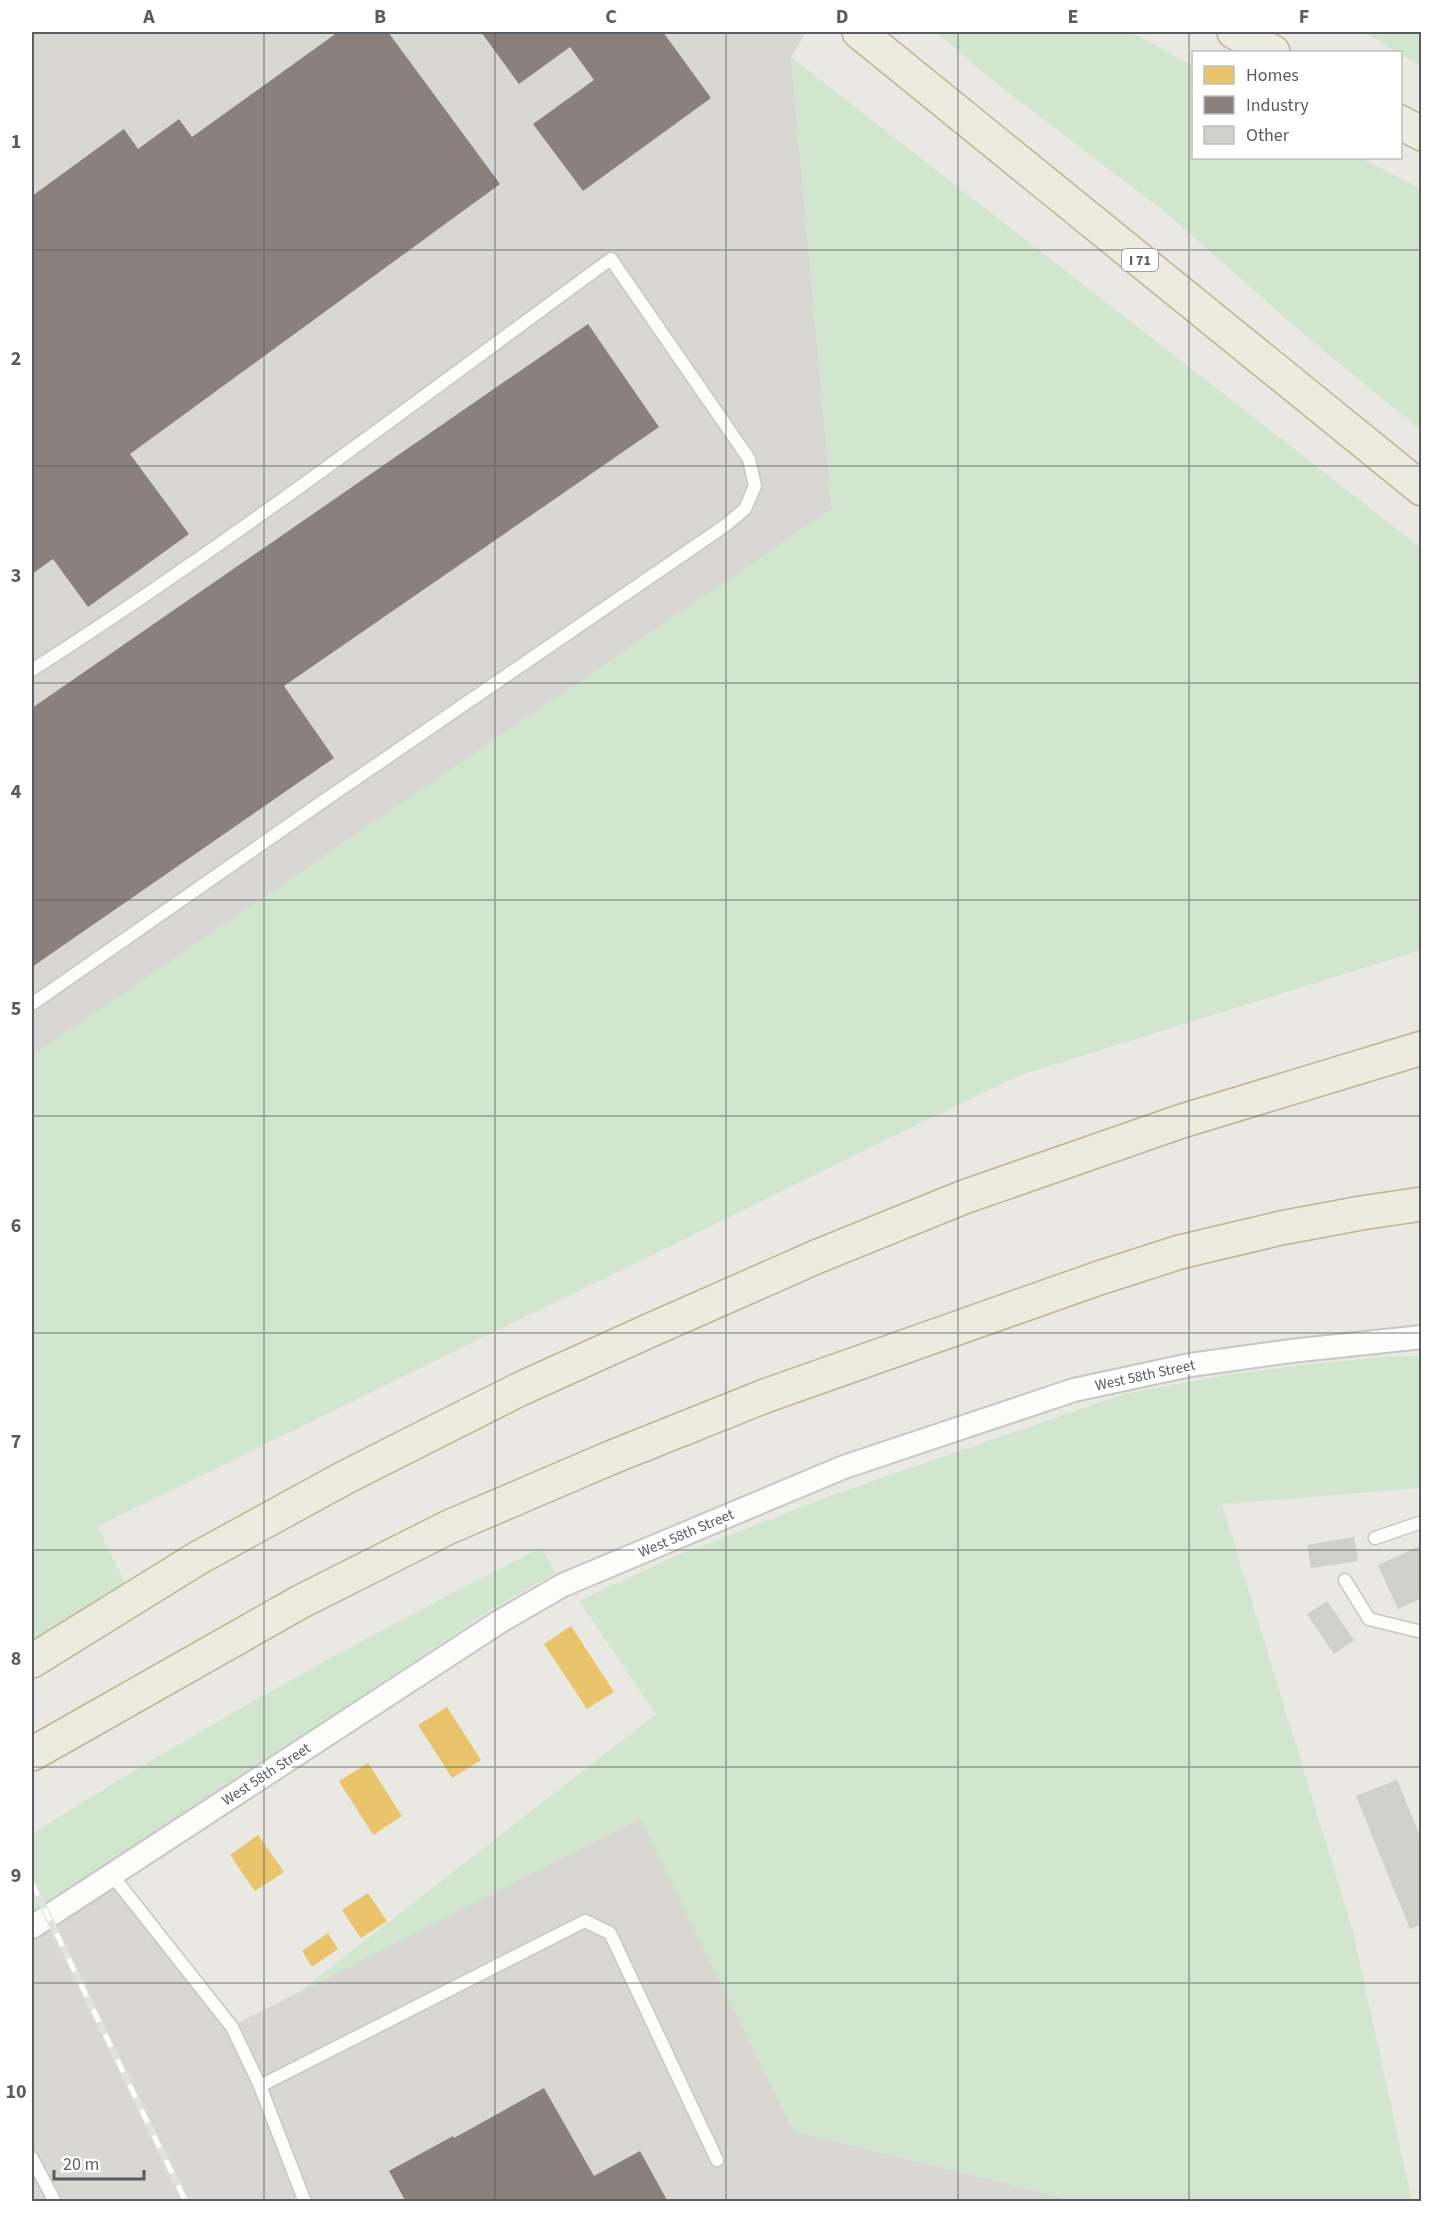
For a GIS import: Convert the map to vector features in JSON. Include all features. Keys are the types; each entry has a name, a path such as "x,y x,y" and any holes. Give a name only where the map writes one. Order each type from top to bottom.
{"highway":[{"name":"I 71","path":"859,32 1422,489"},
{"path":"1234,32 1271,51"},
{"path":"1402,123 1422,134"},
{"path":"32,1661 198,1558 344,1478 520,1389 816,1257 964,1197 1182,1121 1422,1048"},
{"path":"32,1754 300,1602 448,1527 610,1458 765,1396 1099,1278 1180,1252 1281,1228 1422,1204"}],"street":[{"name":"West 58th Street","path":"32,1928 499,1622 563,1585 843,1467 1074,1390 1190,1365 1422,1337"}],"lane":[{"path":"32,670 258,516 611,259 749,459 754,486 745,509 726,525 32,1004"},
{"path":"1374,1538 1422,1522"},
{"path":"1345,1580 1369,1619 1422,1632"},
{"path":"112,1875 232,2026 260,2086 305,2202"},
{"path":"260,2086 585,1921 610,1933 717,2160"},
{"path":"32,2158 55,2202"}],"shaded area":[{"path":"32,32 806,32 791,57 832,509 32,1056"},
{"path":"641,1819 794,2131 1061,2197 1063,2201 32,2202 32,1927 112,1875 232,2026"}],"green space":[{"path":"936,32 1131,32 1192,65 1192,159 1363,159 1421,189 1421,430 1306,336 1165,212 996,83"},
{"path":"1364,32 1421,32 1421,66 1402,55 1402,51 1396,51"},
{"path":"791,57 1421,548 1421,950 1017,1076 98,1526 132,1599 32,1661 32,1056 832,509"},
{"path":"1395,1356 1421,1356 1421,1488 1222,1504 1352,1928 1412,2201 1063,2201 1060,2197 794,2131 640,1819 295,1995 656,1714 579,1601 669,1559 827,1497 1124,1394 1233,1374"},
{"path":"542,1548 555,1573 489,1611 32,1916 32,1834 219,1721 347,1649"}],"building: Homes":[{"path":"571,1626 614,1692 587,1709 544,1644"},
{"path":"447,1707 481,1760 452,1778 418,1725"},
{"path":"368,1763 402,1816 373,1835 339,1781"},
{"path":"258,1835 284,1872 255,1891 230,1855"},
{"path":"368,1893 387,1921 361,1938 342,1910"},
{"path":"328,1933 338,1949 312,1967 302,1951"}],"building: Industry":[{"path":"338,32 388,32 500,184 130,454 189,534 88,607 53,559 32,574 32,196 124,129 138,149 179,119 192,137"},
{"path":"481,32 663,32 711,98 583,191 533,124 594,80 570,47 519,84"},
{"path":"588,324 659,427 284,686 334,758 32,967 32,708"},
{"path":"544,2088 594,2176 640,2151 668,2202 406,2202 389,2171"}],"building: Other":[{"path":"1354,1537 1358,1561 1311,1568 1307,1545"},
{"path":"1422,1545 1422,1598 1398,1609 1378,1565"},
{"path":"1327,1601 1354,1640 1334,1654 1307,1614"},
{"path":"1397,1780 1422,1841 1422,1924 1410,1929 1356,1796"}],"railway":[{"path":"32,1883 186,2202"}]}
